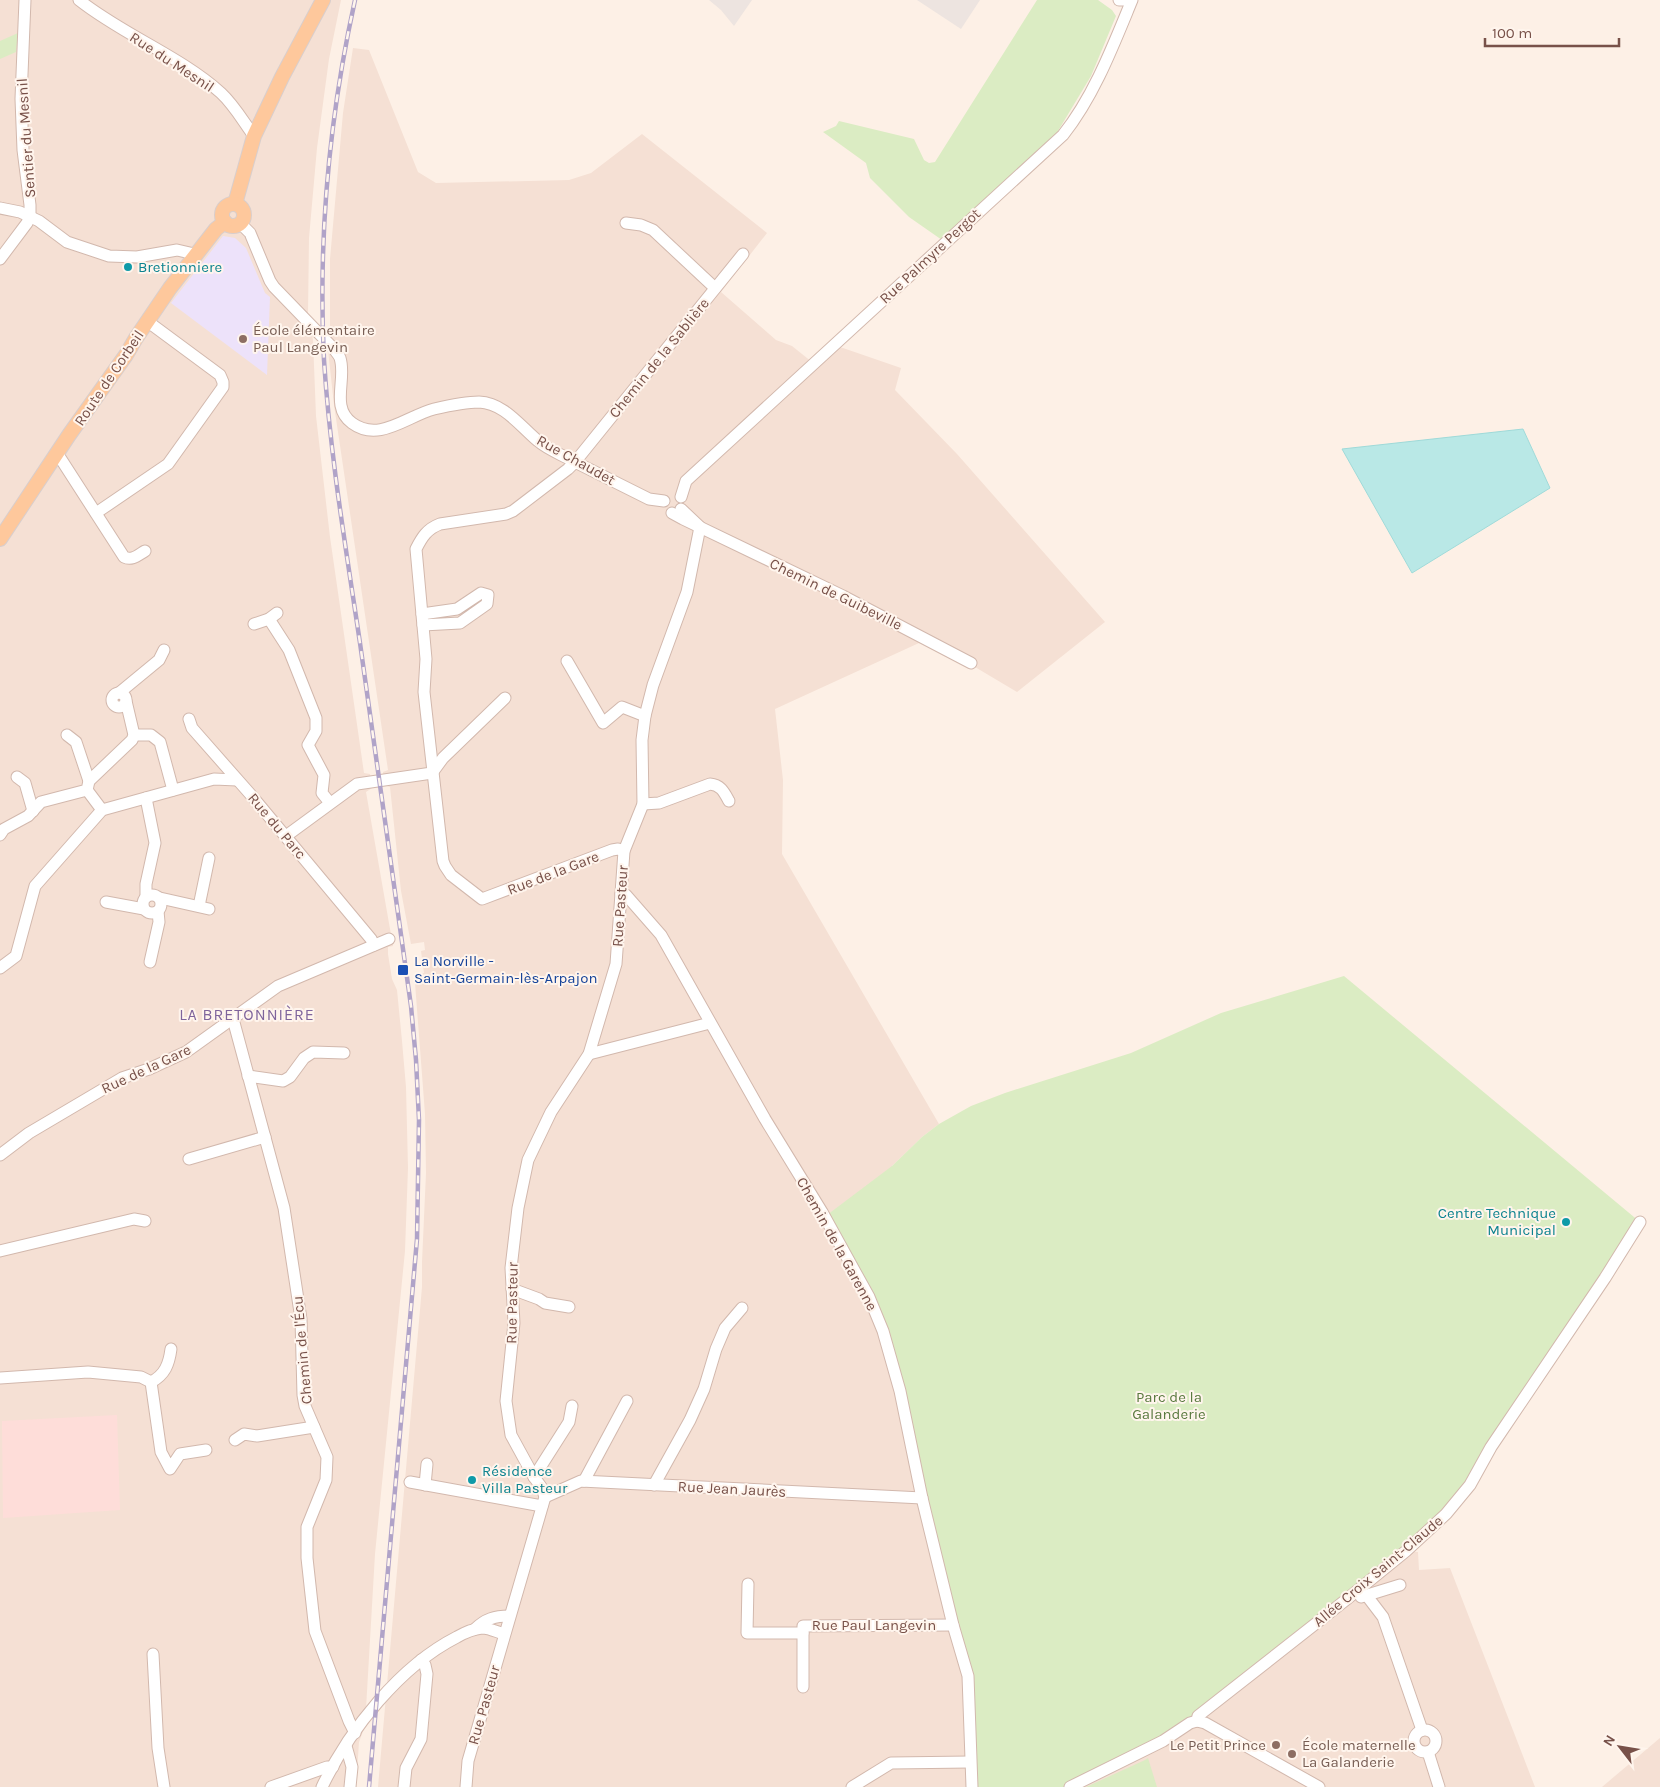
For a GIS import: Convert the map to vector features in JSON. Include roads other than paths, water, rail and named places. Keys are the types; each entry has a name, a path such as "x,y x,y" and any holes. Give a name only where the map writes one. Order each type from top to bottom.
{"main road":[{"path":"235,204 254,136 282,77 323,0"},
{"path":"235,204 241,207 244,213 240,223 234,226 225,222 222,216 223,210 228,205 235,204"},
{"name":"Route de Corbeil","path":"0,539 170,288 216,229 225,222"}],"street":[{"name":"Sentier du Mesnil","path":"25,0 21,100 23,150 30,216"},
{"name":"Rue du Mesnil","path":"79,0 112,24 211,84 232,104 254,136"},
{"path":"1119,0 1127,0"},
{"name":"Rue Palmyre Pergot","path":"672,497 686,481 1063,135 1082,108 1132,0"},
{"path":"0,208 30,216 67,242 109,256 137,257 177,250 190,252 195,257"},
{"path":"0,259 27,223 30,216"},
{"name":"Rue Chaudet","path":"240,223 250,233 274,287 339,355 342,409 350,422 362,429 380,430 434,409 470,403 486,403 500,408 524,427 538,442 575,462 649,499 672,497"},
{"path":"626,223 641,224 653,230 715,288"},
{"name":"Chemin de la Sablière","path":"482,899 454,878 444,866 424,692 426,659 416,549 422,537 440,524 506,514 513,511 568,469 743,254"},
{"path":"96,513 168,464 223,387 220,376 147,321"},
{"path":"57,453 124,557 133,558 145,551"},
{"path":"624,851 642,804 644,716 687,592 700,527 676,511 666,510 672,497 683,504 676,511"},
{"name":"Chemin de Guibeville","path":"700,527 843,596 971,663"},
{"path":"481,593 488,595 487,604 460,622 422,620 457,609 481,593"},
{"path":"254,624 273,616 289,650 316,718 316,731 308,745 324,775 322,793 330,803"},
{"path":"0,835 4,829 28,816 41,802 88,786 132,740 134,730 123,697 159,660 164,650"},
{"path":"567,660 603,723 622,707 644,716"},
{"path":"286,836 357,784 432,773 443,758 505,698"},
{"path":"189,719 192,728 237,780"},
{"path":"0,968 16,956 35,886 102,810 88,786 76,742 67,735"},
{"path":"134,736 151,735 160,742 173,790"},
{"path":"16,777 25,783 33,811"},
{"name":"Rue du Parc","path":"102,810 214,779 237,780 286,836 371,939 374,946"},
{"path":"642,804 659,803 710,784 717,784 723,789 729,801"},
{"path":"144,909 146,884 155,843 146,798"},
{"name":"Rue de la Gare","path":"482,899 612,850 624,851"},
{"name":"Rue Pasteur","path":"466,1787 468,1761 543,1501 542,1488 511,1435 506,1401 514,1323 511,1268 518,1208 528,1160 551,1112 589,1054 616,964 624,851"},
{"path":"146,897 154,894 160,898 204,907 209,858"},
{"name":"Chemin de la Garenne","path":"621,894 626,895 661,935 765,1119 822,1212 869,1297 883,1331 900,1391 922,1498 953,1625 968,1676 972,1787"},
{"path":"150,962 159,922 158,911 162,904 160,898"},
{"path":"106,902 144,909 150,913 158,911"},
{"name":"Rue de la Gare","path":"0,1155 29,1133 122,1078 149,1069 186,1052 278,986 389,939"},
{"name":"Chemin de l'Écu","path":"233,1019 284,1208 301,1319 305,1406 327,1456 328,1469 326,1480 307,1527 307,1558 315,1632 355,1732"},
{"path":"589,1054 710,1023"},
{"path":"248,1076 283,1081 290,1078 304,1058 313,1052 344,1052"},
{"path":"188,1159 265,1137"},
{"path":"0,1251 134,1219 145,1221"},
{"name":"Allée Croix Saint-Claude","path":"1070,1787 1148,1749 1190,1723 1197,1721 1198,1716 1347,1599 1429,1531 1465,1492 1491,1447 1640,1222"},
{"path":"512,1289 545,1303 569,1307"},
{"path":"654,1485 690,1420 704,1389 725,1328 742,1308"},
{"path":"151,1382 158,1378 168,1366 172,1349"},
{"path":"0,1378 88,1372 141,1377 151,1382"},
{"path":"151,1382 161,1452 170,1469 180,1454 206,1450"},
{"path":"584,1481 627,1401"},
{"path":"534,1477 569,1422 572,1406"},
{"path":"235,1440 244,1434 257,1436 314,1427"},
{"path":"424,1485 427,1464"},
{"name":"Rue Jean Jaurès","path":"543,1501 584,1481 922,1498"},
{"path":"410,1482 543,1501"},
{"name":"Rue Paul Langevin","path":"748,1584 746,1633 804,1633"},
{"path":"1347,1599 1367,1596 1400,1585"},
{"path":"1367,1596 1383,1617 1422,1730 1432,1732 1436,1737 1434,1749 1428,1752 1439,1787"},
{"path":"474,1630 489,1619 509,1616"},
{"name":"Rue Paul Langevin","path":"803,1687 803,1626 953,1625"},
{"path":"322,1787 364,1719 421,1660 442,1644 474,1630 483,1628 504,1634"},
{"path":"153,1654 158,1748 164,1787"},
{"path":"404,1787 406,1768 421,1739 427,1674 421,1660"},
{"path":"1197,1721 1205,1723 1319,1787"},
{"path":"346,1746 352,1767 350,1787"},
{"path":"852,1787 891,1763 970,1762"},
{"path":"271,1787 327,1767 333,1767"}],"water":[{"path":"1523,429 1550,488 1412,573 1342,449"}],"railway":[{"path":"355,0 338,89 324,224 324,360 339,502 411,1006 419,1120 417,1239 369,1787"}],"place":[{"name":"Bretionniere","path":"128,267"},
{"name":"École élémentaire Paul Langevin","path":"243,339"},
{"name":"La Norville - Saint-Germain-lès-Arpajon","path":"403,970"},
{"name":"Centre Technique Municipal","path":"1566,1222"},
{"name":"Résidence Villa Pasteur","path":"472,1480"},
{"name":"Le Petit Prince","path":"1276,1745"},
{"name":"École maternelle La Galanderie","path":"1292,1754"}],"district":[{"name":"LA BRETONNIÈRE","path":"247,1014"}],"park label":[{"name":"Parc de la Galanderie","path":"1169,1406"}]}
